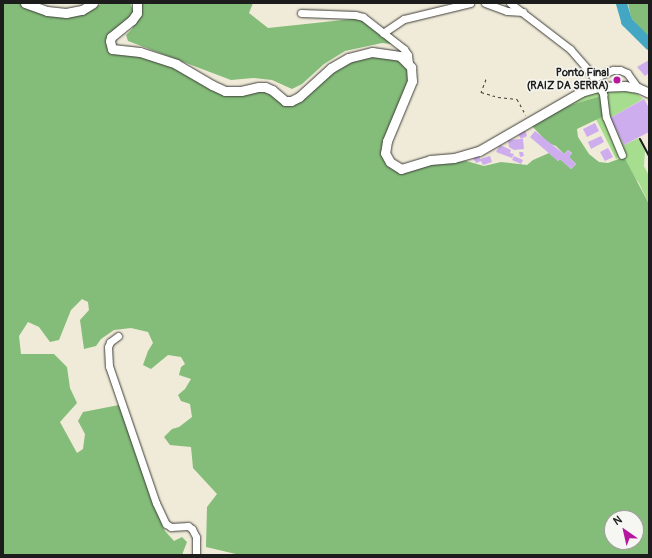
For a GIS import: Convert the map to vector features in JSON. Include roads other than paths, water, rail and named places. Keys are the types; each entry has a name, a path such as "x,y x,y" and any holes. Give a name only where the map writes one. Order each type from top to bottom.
{"main road":[{"path":"25,3 47,11 66,13 82,10 94,3"},
{"path":"137,3 137,13 132,20 111,37 110,41 112,49 140,52 176,64 212,86 225,90 242,91 265,87 272,90 285,101 291,101 299,97 332,68 348,58 372,52 384,52 400,56 409,63 412,71 410,86 385,147 387,158 397,167 405,169 430,160 454,158 479,151 574,95 599,87 625,86 638,88 649,93"}],"street":[{"path":"383,33 404,19 470,3"},
{"path":"485,3 507,11 524,12"},
{"path":"510,3 524,12 570,49 594,78 603,94 606,116 622,155"},
{"path":"301,13 355,15 369,21 404,49 408,55 409,63"},
{"path":"594,78 613,70 623,71 627,73 638,88"},
{"path":"118,336 110,342 108,347 109,366 156,503 166,524 171,527 188,526 192,529 196,537 196,555"}],"waterway":[{"path":"621,3 626,21 649,44"}],"railway":[{"path":"640,139 649,156"}],"place":[{"name":"Ponto Final (RAIZ DA SERRA)","path":"617,80"}]}
